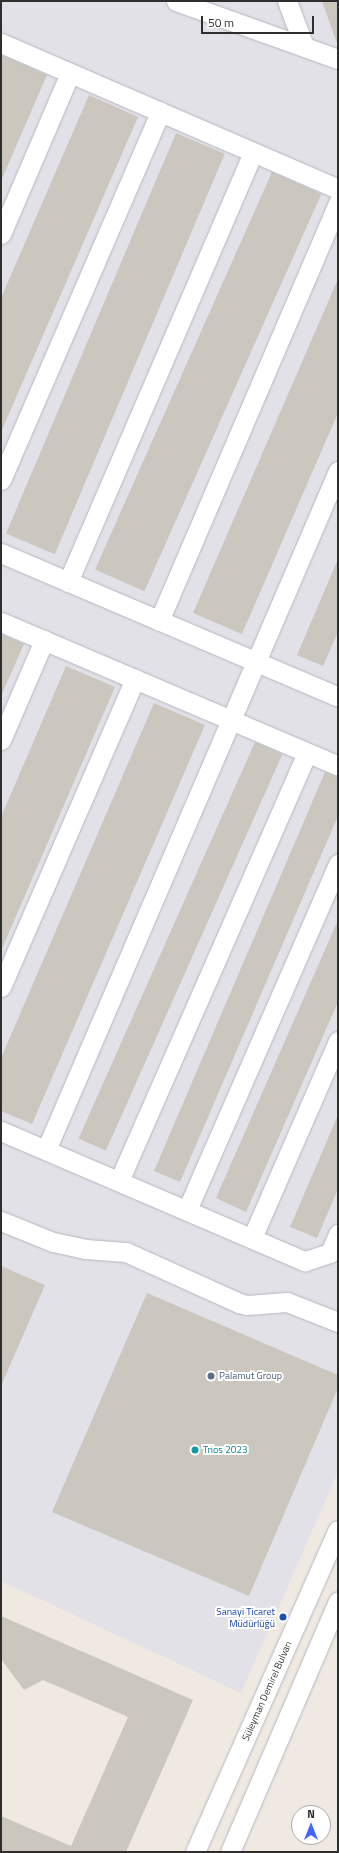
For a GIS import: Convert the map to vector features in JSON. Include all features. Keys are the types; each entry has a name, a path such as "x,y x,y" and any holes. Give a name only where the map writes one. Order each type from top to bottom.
{"street":[{"path":"176,1 196,5 338,59"},
{"path":"287,1 304,46"},
{"path":"1,44 338,189"},
{"path":"1,234 70,73"},
{"path":"1,480 160,112"},
{"path":"68,582 253,152"},
{"path":"159,621 338,203"},
{"path":"46,1150 338,471"},
{"path":"1,553 256,662 336,692"},
{"path":"1,622 338,766"},
{"path":"1,740 44,640"},
{"path":"1,987 136,680"},
{"path":"119,1181 307,753"},
{"path":"187,1210 338,864"},
{"path":"252,1238 338,1041"},
{"path":"1,1131 306,1261 330,1253 338,1234"},
{"path":"1,1221 53,1242 85,1249 126,1252 239,1303 247,1305 287,1302 338,1322"},
{"name":"Süleyman Demirel Bulvarı","path":"195,1852 338,1530"},
{"path":"230,1852 338,1600"}],"shaded area":[{"path":"1,1 338,1 338,1472 241,1693 1,1581"}],"building":[{"path":"322,1 338,1 338,41 336,41"},
{"path":"1,55 47,75 1,181"},
{"path":"89,95 138,117 1,432 1,298"},
{"path":"176,133 225,154 55,554 6,533"},
{"path":"272,172 321,194 144,591 95,569"},
{"path":"338,279 338,413 242,634 193,613"},
{"path":"338,559 338,632 323,666 297,655"},
{"path":"1,634 24,644 1,696"},
{"path":"66,666 115,687 1,951 1,817"},
{"path":"154,703 205,725 32,1124 1,1111 1,1058"},
{"path":"255,742 282,754 106,1151 78,1138"},
{"path":"325,772 338,777 338,816 180,1182 154,1171"},
{"path":"338,920 338,1002 246,1212 216,1198"},
{"path":"338,1115 338,1189 317,1238 290,1227"},
{"path":"1,1266 45,1285 1,1386"},
{"name":"Trios 2023","path":"147,1293 338,1375 338,1388 249,1596 52,1512"},
{"path":"1,1616 193,1700 126,1852 1,1852 1,1816 71,1846 128,1717 43,1680 24,1690 1,1659"}],"place":[{"name":"Palamut Group","path":"211,1376"},
{"name":"Trios 2023","path":"195,1450"},
{"name":"Sanayi Ticaret Müdürlüğü","path":"283,1617"}]}
